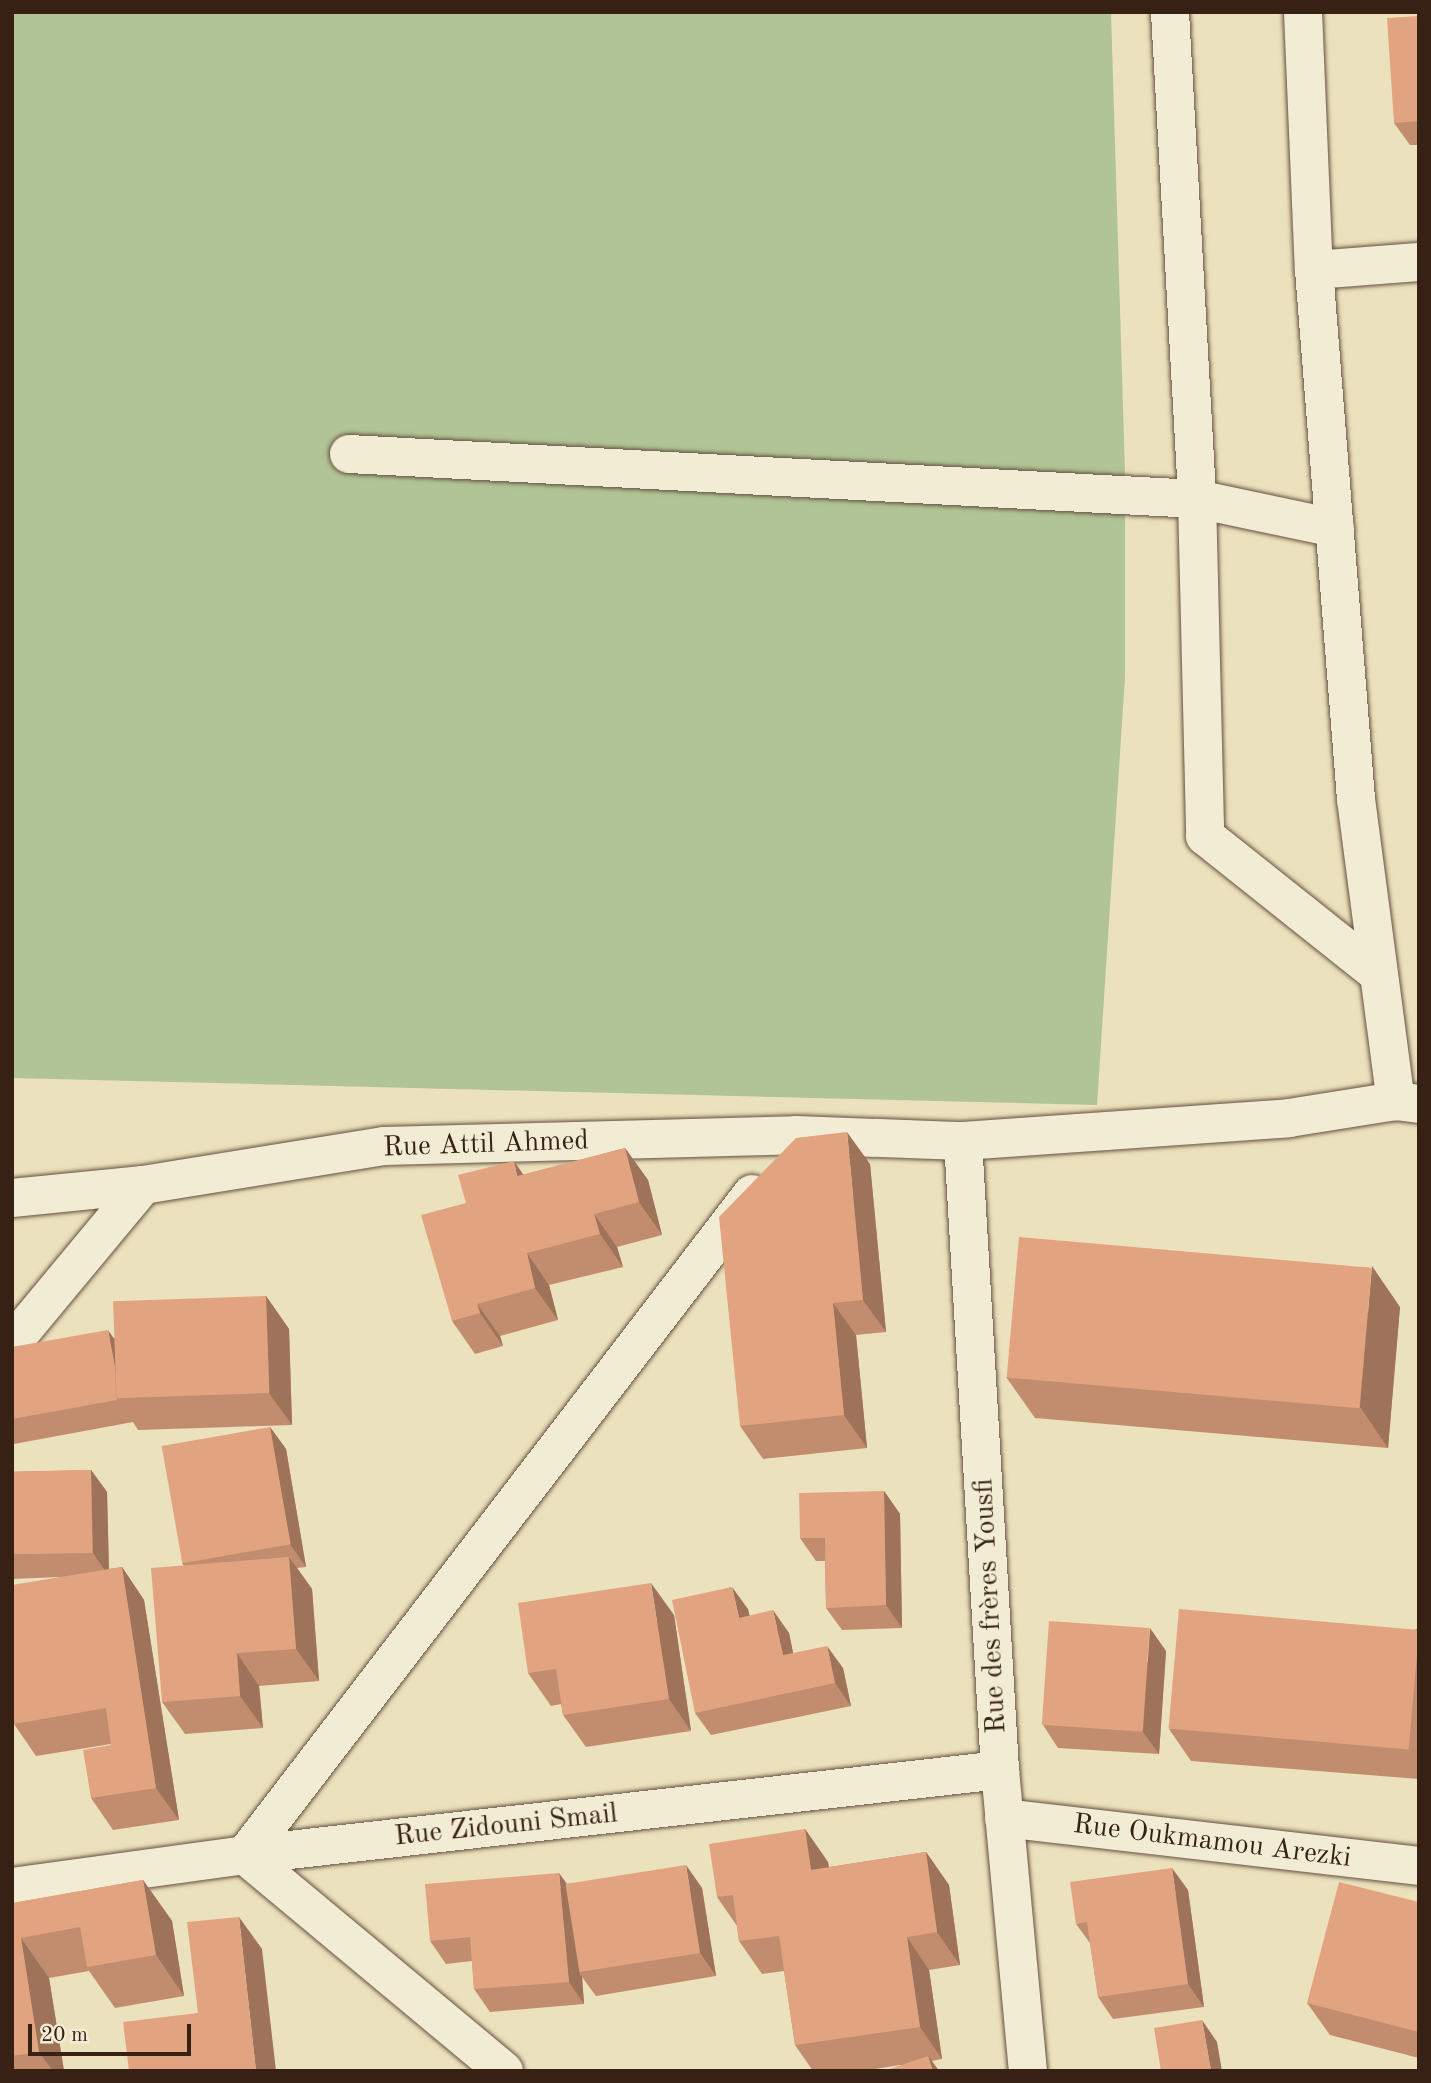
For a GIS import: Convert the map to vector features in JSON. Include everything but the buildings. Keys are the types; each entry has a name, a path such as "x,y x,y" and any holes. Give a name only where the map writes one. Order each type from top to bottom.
{"street":[{"path":"1170,12 1196,499 1205,836 1376,972"},
{"path":"1303,12 1314,270 1356,799 1376,972 1407,1103"},
{"path":"1314,270 1419,262"},
{"path":"349,454 1196,499 1335,528"},
{"name":"Rue Attil Ahmed","path":"12,1198 143,1185 384,1146 796,1135 963,1141 1289,1118 1407,1103"},
{"path":"504,2071 245,1855 796,1135"},
{"name":"Rue des frères Yousfi","path":"963,1141 1000,1770 1028,2071"},
{"path":"12,1343 143,1185"},
{"name":"Rue Zidouni Smail","path":"12,1888 245,1855 1000,1770"},
{"name":"Rue Oukmamou Arezki","path":"1004,1818 1419,1866"}],"green space":[{"path":"12,12 1111,12 1125,473 1125,677 1097,1105 12,1078"}]}
